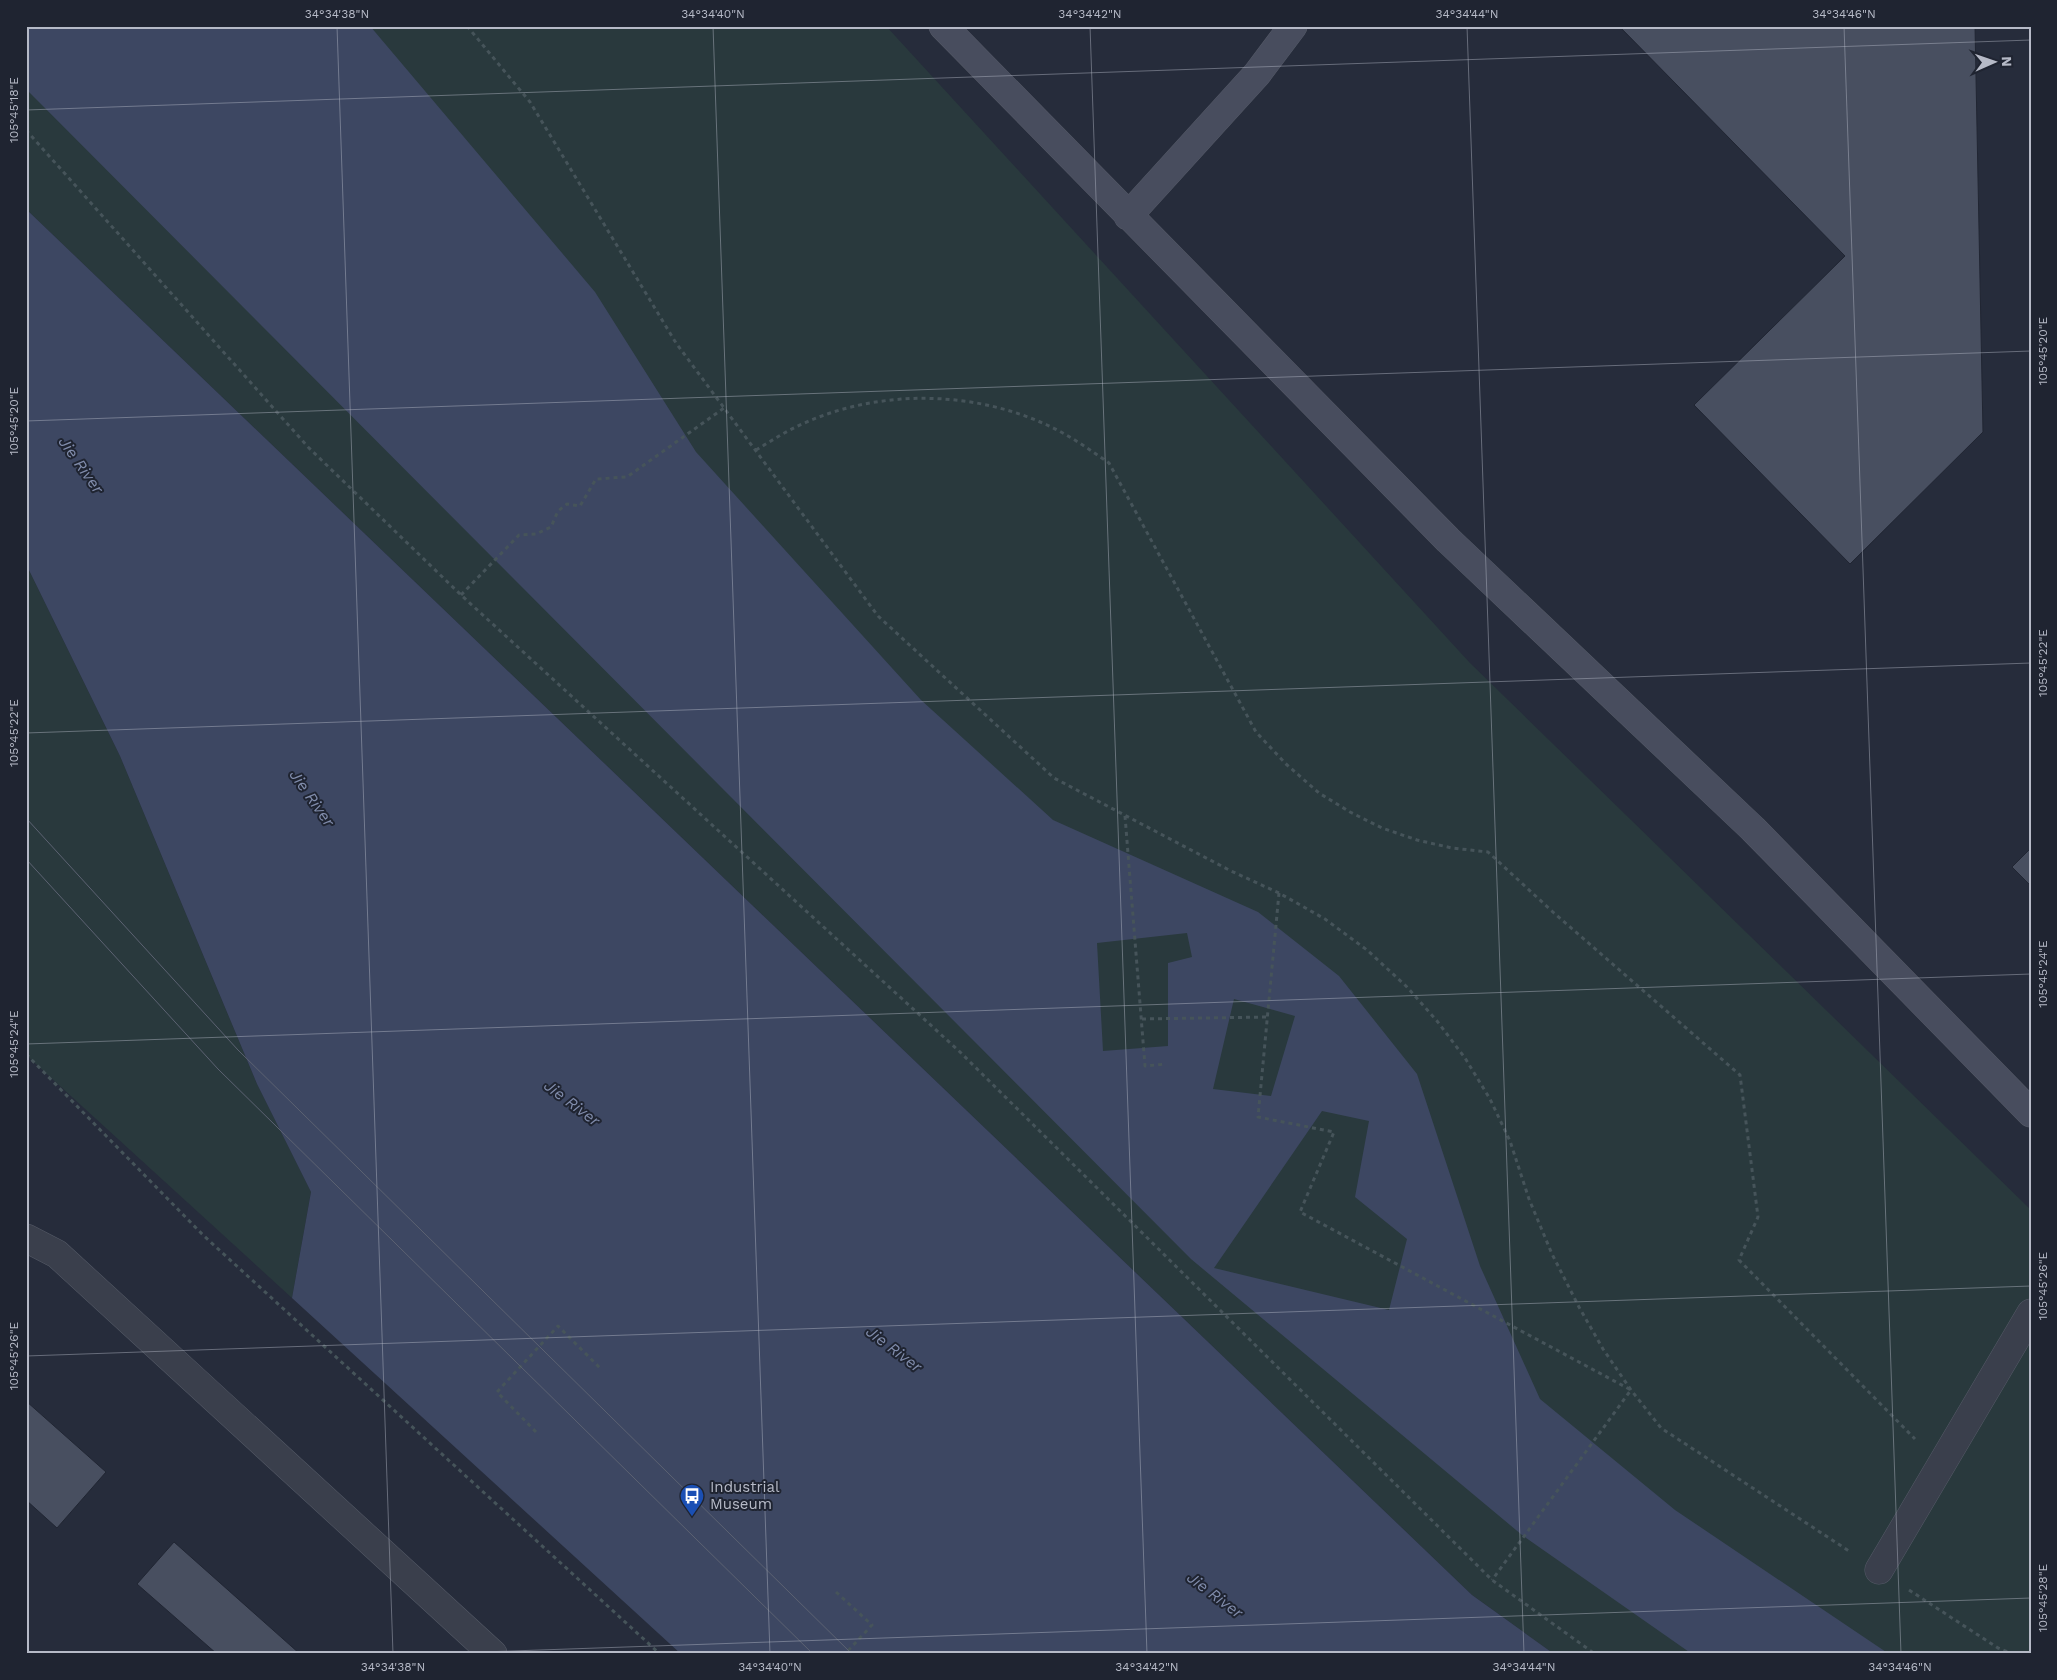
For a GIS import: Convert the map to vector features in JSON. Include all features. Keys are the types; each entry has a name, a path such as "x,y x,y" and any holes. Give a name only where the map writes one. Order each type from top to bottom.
{"main road":[{"path":"943,26 1448,540 1753,829 2031,1113"},
{"path":"1128,216 1257,74 1294,26"}],"street":[{"path":"26,1238 57,1254 493,1654"},
{"path":"1879,1570 2031,1313"}],"path":[{"path":"467,26 530,102 676,343 878,616 1054,778 1231,871 1279,893 1325,919 1367,950 1406,986 1431,1014 1465,1058 1490,1099 1510,1142 1529,1198 1552,1254 1589,1324 1631,1390 1661,1428 1998,1648 2013,1654"},
{"path":"26,130 308,447 461,595 959,1051 1492,1580 1594,1654"},
{"path":"756,450 798,426 826,415 864,404 903,399 942,398 978,403 1013,412 1047,425 1079,442 1109,463 1256,732 1286,764 1320,793 1350,812 1382,828 1417,840 1452,848 1488,852 1554,913 1740,1074 1758,1217 1739,1260 1941,1465"},
{"path":"461,595 519,535 536,534 551,527 558,511 567,504 580,506 596,479 627,477 724,408"},
{"path":"1125,816 1145,1066 1166,1064"},
{"path":"1279,893 1258,1117 1334,1132 1300,1212 1631,1390"},
{"path":"1142,1019 1236,1018 1267,1015"},
{"path":"26,1054 204,1236 660,1654"},
{"path":"536,1432 498,1392 558,1326 602,1370"},
{"path":"1492,1580 1631,1390"},
{"path":"836,1592 872,1625 845,1654"}],"shaded area":[{"path":"26,26 886,26 1470,663 2031,1210 2031,1654 1554,1654 1472,1595 26,209"},
{"path":"26,564 120,756 257,1084 311,1192 292,1298 26,1055"}],"water":[{"path":"26,26 370,26 595,292 696,452 921,700 1053,820 1258,912 1339,976 1417,1074 1480,1266 1540,1399 1675,1510 1889,1654 1692,1654 1522,1535 1191,1259 26,89","holes":["1187,933 1192,957 1168,963 1168,1046 1103,1051 1097,943","1234,999 1295,1016 1271,1096 1213,1089","1322,1111 1369,1121 1355,1197 1407,1239 1389,1310 1214,1268"]},
{"name":"Jie River","path":"26,209 1472,1595 1554,1654 681,1654 292,1298 311,1192 257,1084 120,756 26,564"}],"building":[{"path":"1619,26 1975,26 1983,432 1850,564 1694,405 1845,256"},
{"path":"2031,848 2031,886 2012,867"},
{"path":"26,1401 106,1472 57,1528 26,1500"},
{"path":"174,1542 300,1654 217,1654 137,1584"}],"tram line":[{"path":"26,818 238,1050 852,1654"},
{"path":"26,859 218,1069 813,1654"}],"place":[{"name":"Industrial Museum","path":"692,1517"}]}
